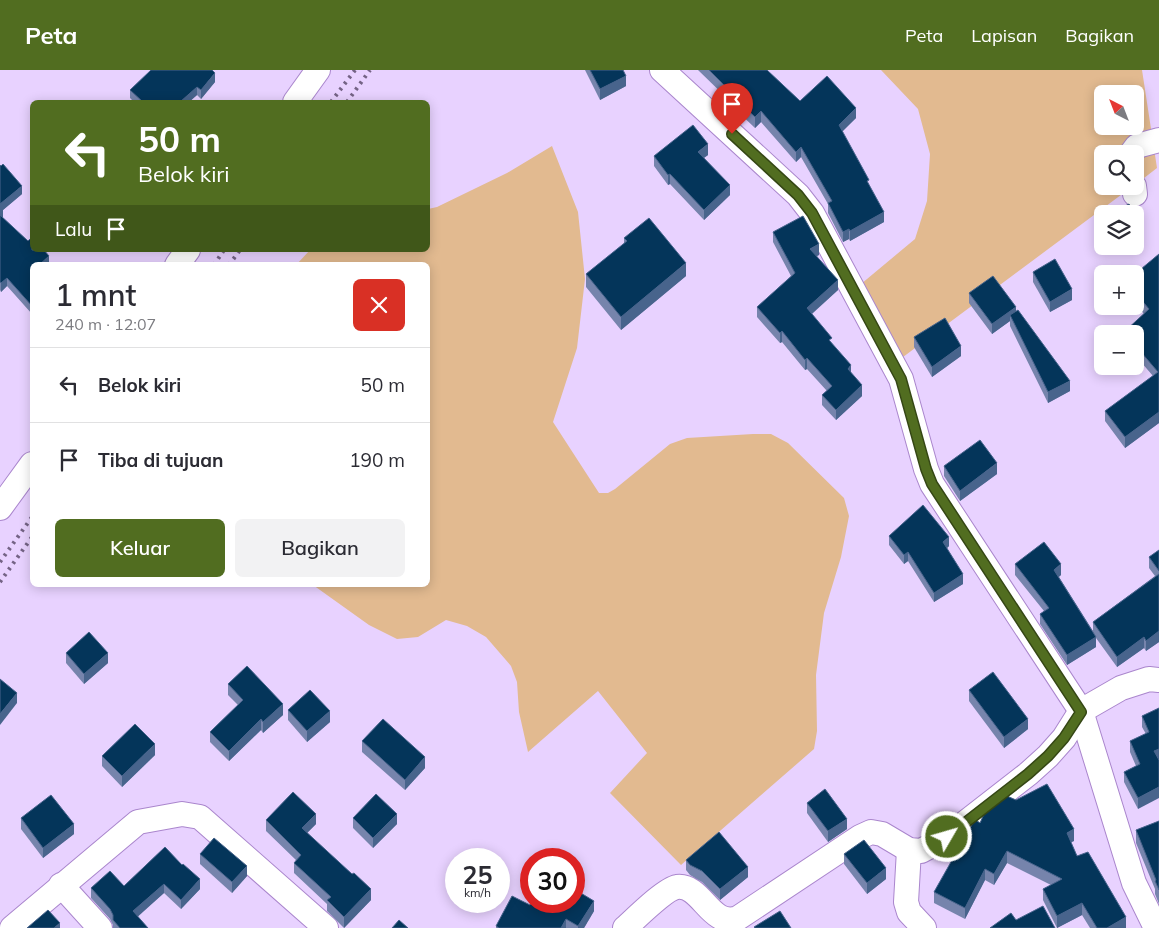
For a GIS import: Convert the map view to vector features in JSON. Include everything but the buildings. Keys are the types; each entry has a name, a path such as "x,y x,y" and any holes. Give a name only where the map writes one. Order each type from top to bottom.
{"street":[{"path":"296,100 318,70"},
{"path":"664,71 798,195 812,213 901,379 926,469 932,484 1081,712 1134,883 1154,927"},
{"path":"1141,145 1159,140"},
{"path":"0,508 30,467"},
{"path":"625,928 668,891 676,887 687,888 720,918 730,921 738,918 860,837 871,832 882,834 909,850 921,851 947,837 1028,774 1064,738 1081,712 1121,688 1149,679 1159,680"},
{"path":"12,928 138,822 182,814 200,817 326,928"},
{"path":"909,850 906,902 909,912 924,928"},
{"path":"61,885 100,928"}],"shaded area":[{"path":"881,70 1142,70 1157,168 1144,178 1144,145 1094,145 1094,195 1121,195 1107,205 1094,205 1094,215 899,360 861,284 915,239 927,201 930,154 918,109"},
{"path":"552,146 578,212 585,279 577,348 553,422 599,493 608,493 615,489 670,444 687,438 771,434 788,443 844,498 849,516 841,557 824,613 816,675 817,731 814,749 681,865 610,793 647,753 598,691 528,752 519,712 517,682 511,666 486,637 467,626 446,620 418,637 397,639 369,625 316,587 430,587 430,262 299,262 308,252 430,252 430,209 437,207 507,173"}],"railway":[{"path":"332,100 355,70"},
{"path":"348,100 370,70"},
{"path":"216,262 223,252"},
{"path":"231,262 239,252"},
{"path":"0,562 30,520"},
{"path":"0,582 30,540"}],"route":[{"path":"732,134 798,195 812,213 901,379 926,469 932,484 1081,712 1064,738 1048,756 1028,774 947,837"}]}
